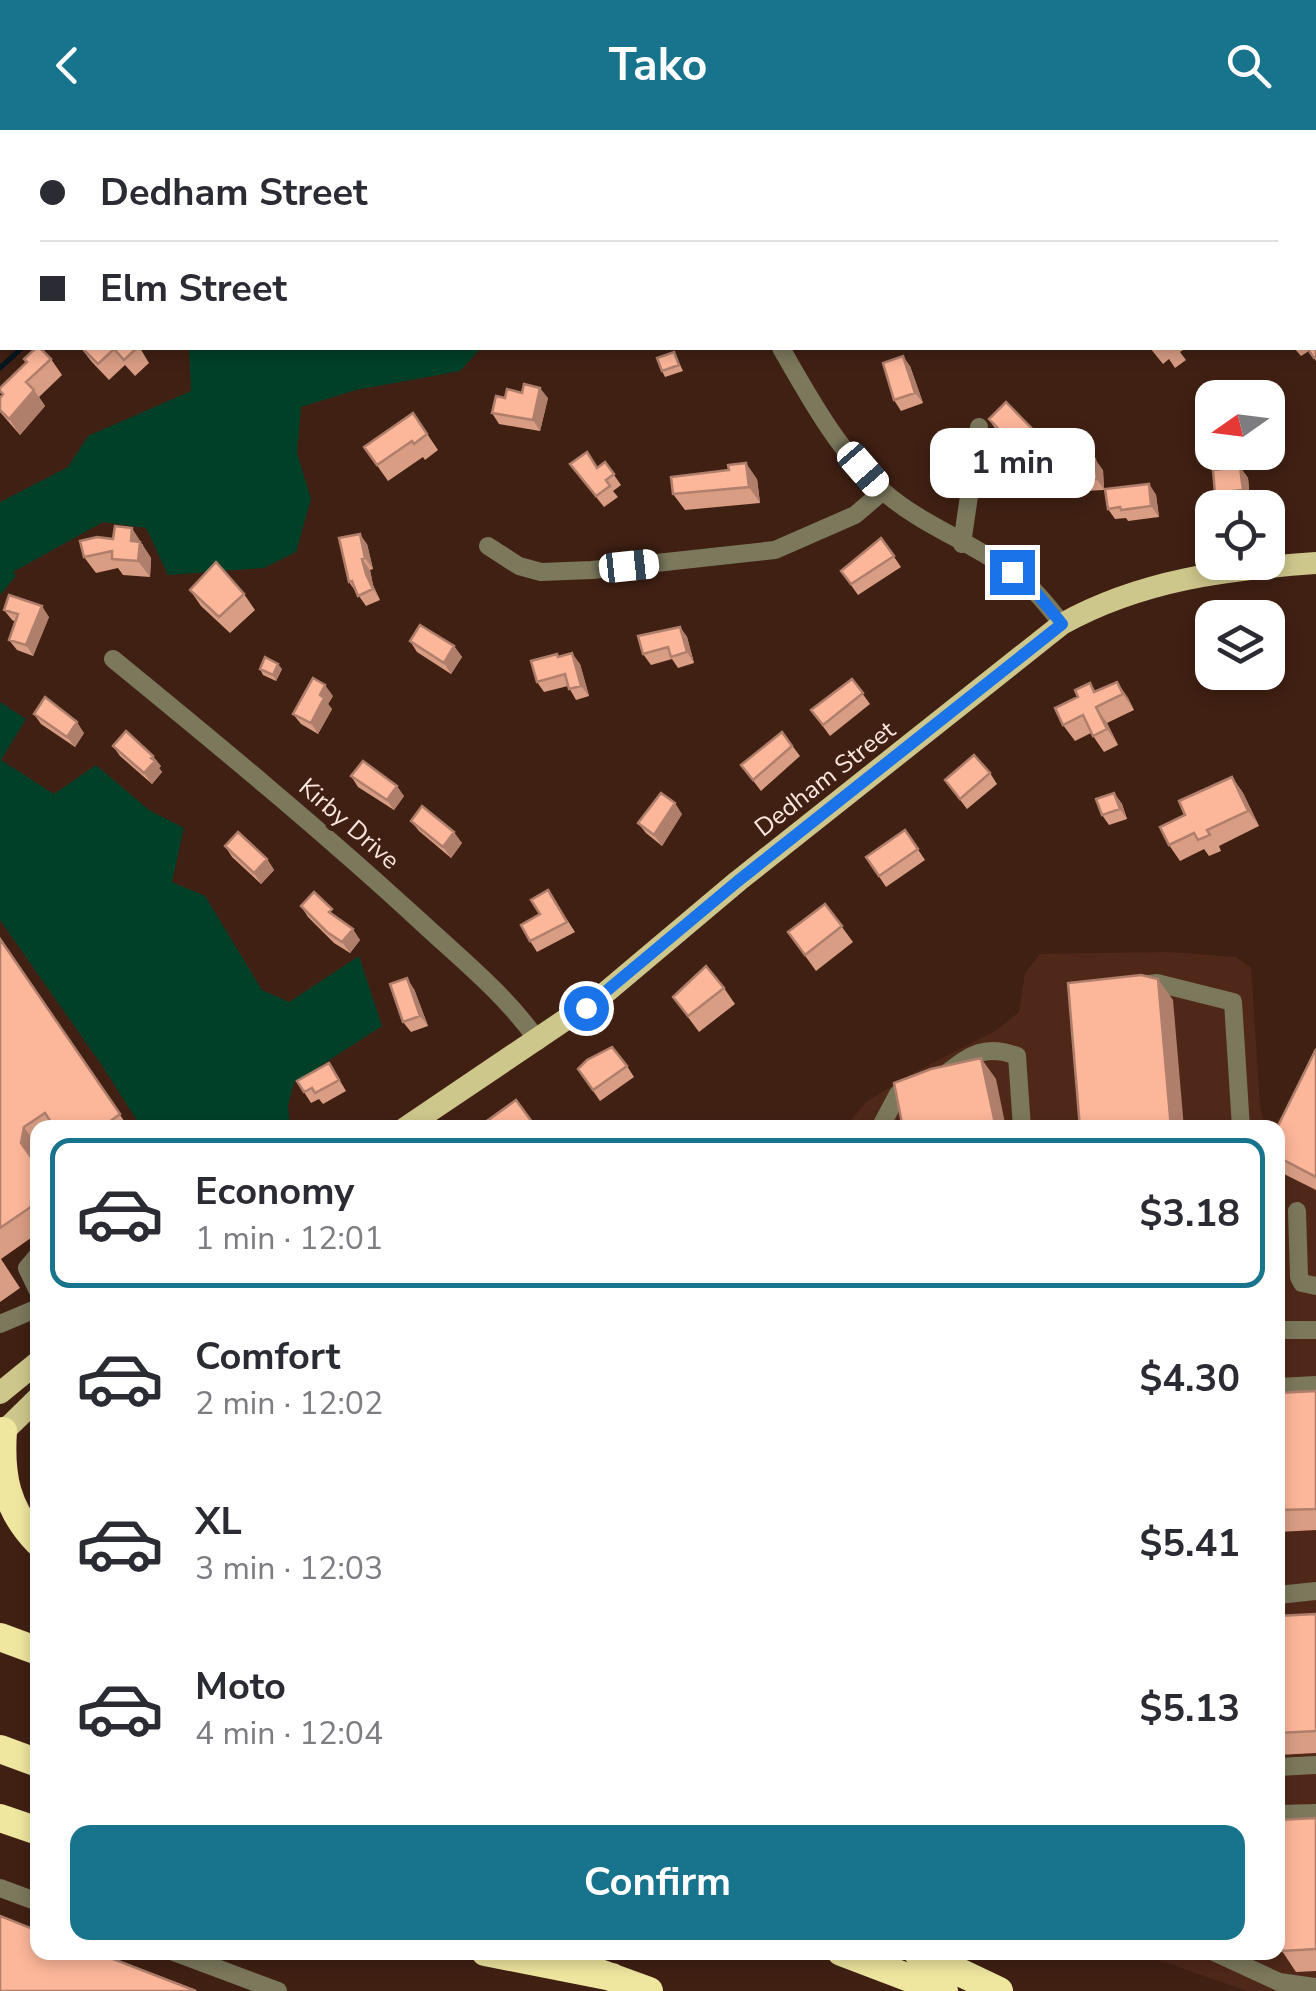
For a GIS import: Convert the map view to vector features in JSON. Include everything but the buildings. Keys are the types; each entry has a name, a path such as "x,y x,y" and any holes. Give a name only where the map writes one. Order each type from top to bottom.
{"highway":[{"path":"2,1433 8,1498 30,1533"},
{"path":"0,1530 30,1554"},
{"path":"0,1637 30,1648"},
{"path":"0,1749 30,1760"},
{"path":"0,1818 30,1828"},
{"path":"0,1830 30,1837"},
{"path":"526,1960 612,1977"},
{"path":"567,1960 649,1991"},
{"path":"863,1960 944,1991"},
{"path":"934,1960 999,1991"}],"main road":[{"name":"Dedham Street","path":"418,1120 606,993 723,894 1062,624 1100,604 1150,587 1219,573 1316,563"},
{"path":"0,1392 30,1368"},
{"path":"2,1433 30,1406"}],"street":[{"path":"782,350 843,446 883,492 1012,572 1033,589 1062,624"},
{"path":"962,544 978,427"},
{"path":"488,546 519,566 542,572 775,550 855,516 883,492"},
{"name":"Kirby Drive","path":"112,659 267,785 380,884 518,1012 538,1041"},
{"path":"1122,987 1157,983 1232,1002 1240,1120"},
{"path":"884,1120 898,1094 942,1078 966,1057 997,1050 1017,1056 1021,1120"},
{"path":"1296,1211 1299,1277 1302,1283 1316,1286"},
{"path":"0,1324 30,1309"},
{"path":"1285,1330 1316,1330"},
{"path":"1285,1387 1316,1385"},
{"path":"1285,1594 1316,1592"},
{"path":"1285,1767 1316,1765"},
{"path":"1285,1814 1316,1813"},
{"path":"0,1888 30,1899"},
{"path":"195,1960 278,1991"},
{"path":"1231,1960 1279,1982 1316,1988"}],"shaded area":[{"path":"1169,952 1236,957 1251,968 1264,1120 851,1120 866,1102 997,1030 1019,1012 1025,973 1040,954"},
{"path":"1316,1056 1316,1991 1247,1991 1159,1960 1285,1960 1285,1120 1276,1120"}],"green space":[{"path":"189,350 479,350 460,371 356,390 301,407 297,453 311,499 296,552 264,568 168,575 146,528 103,522 13,572 16,576 0,595 0,502 68,467 88,436 191,391"},
{"path":"0,702 26,719 1,760 54,794 96,765 149,810 184,828 172,882 205,896 262,990 289,1002 359,956 382,1026 294,1083 288,1105 289,1120 137,1120 0,920"}],"waterway":[{"path":"0,368 20,350"}],"route":[{"path":"586,1008 738,881 1062,624 1033,589 1012,572"}]}
